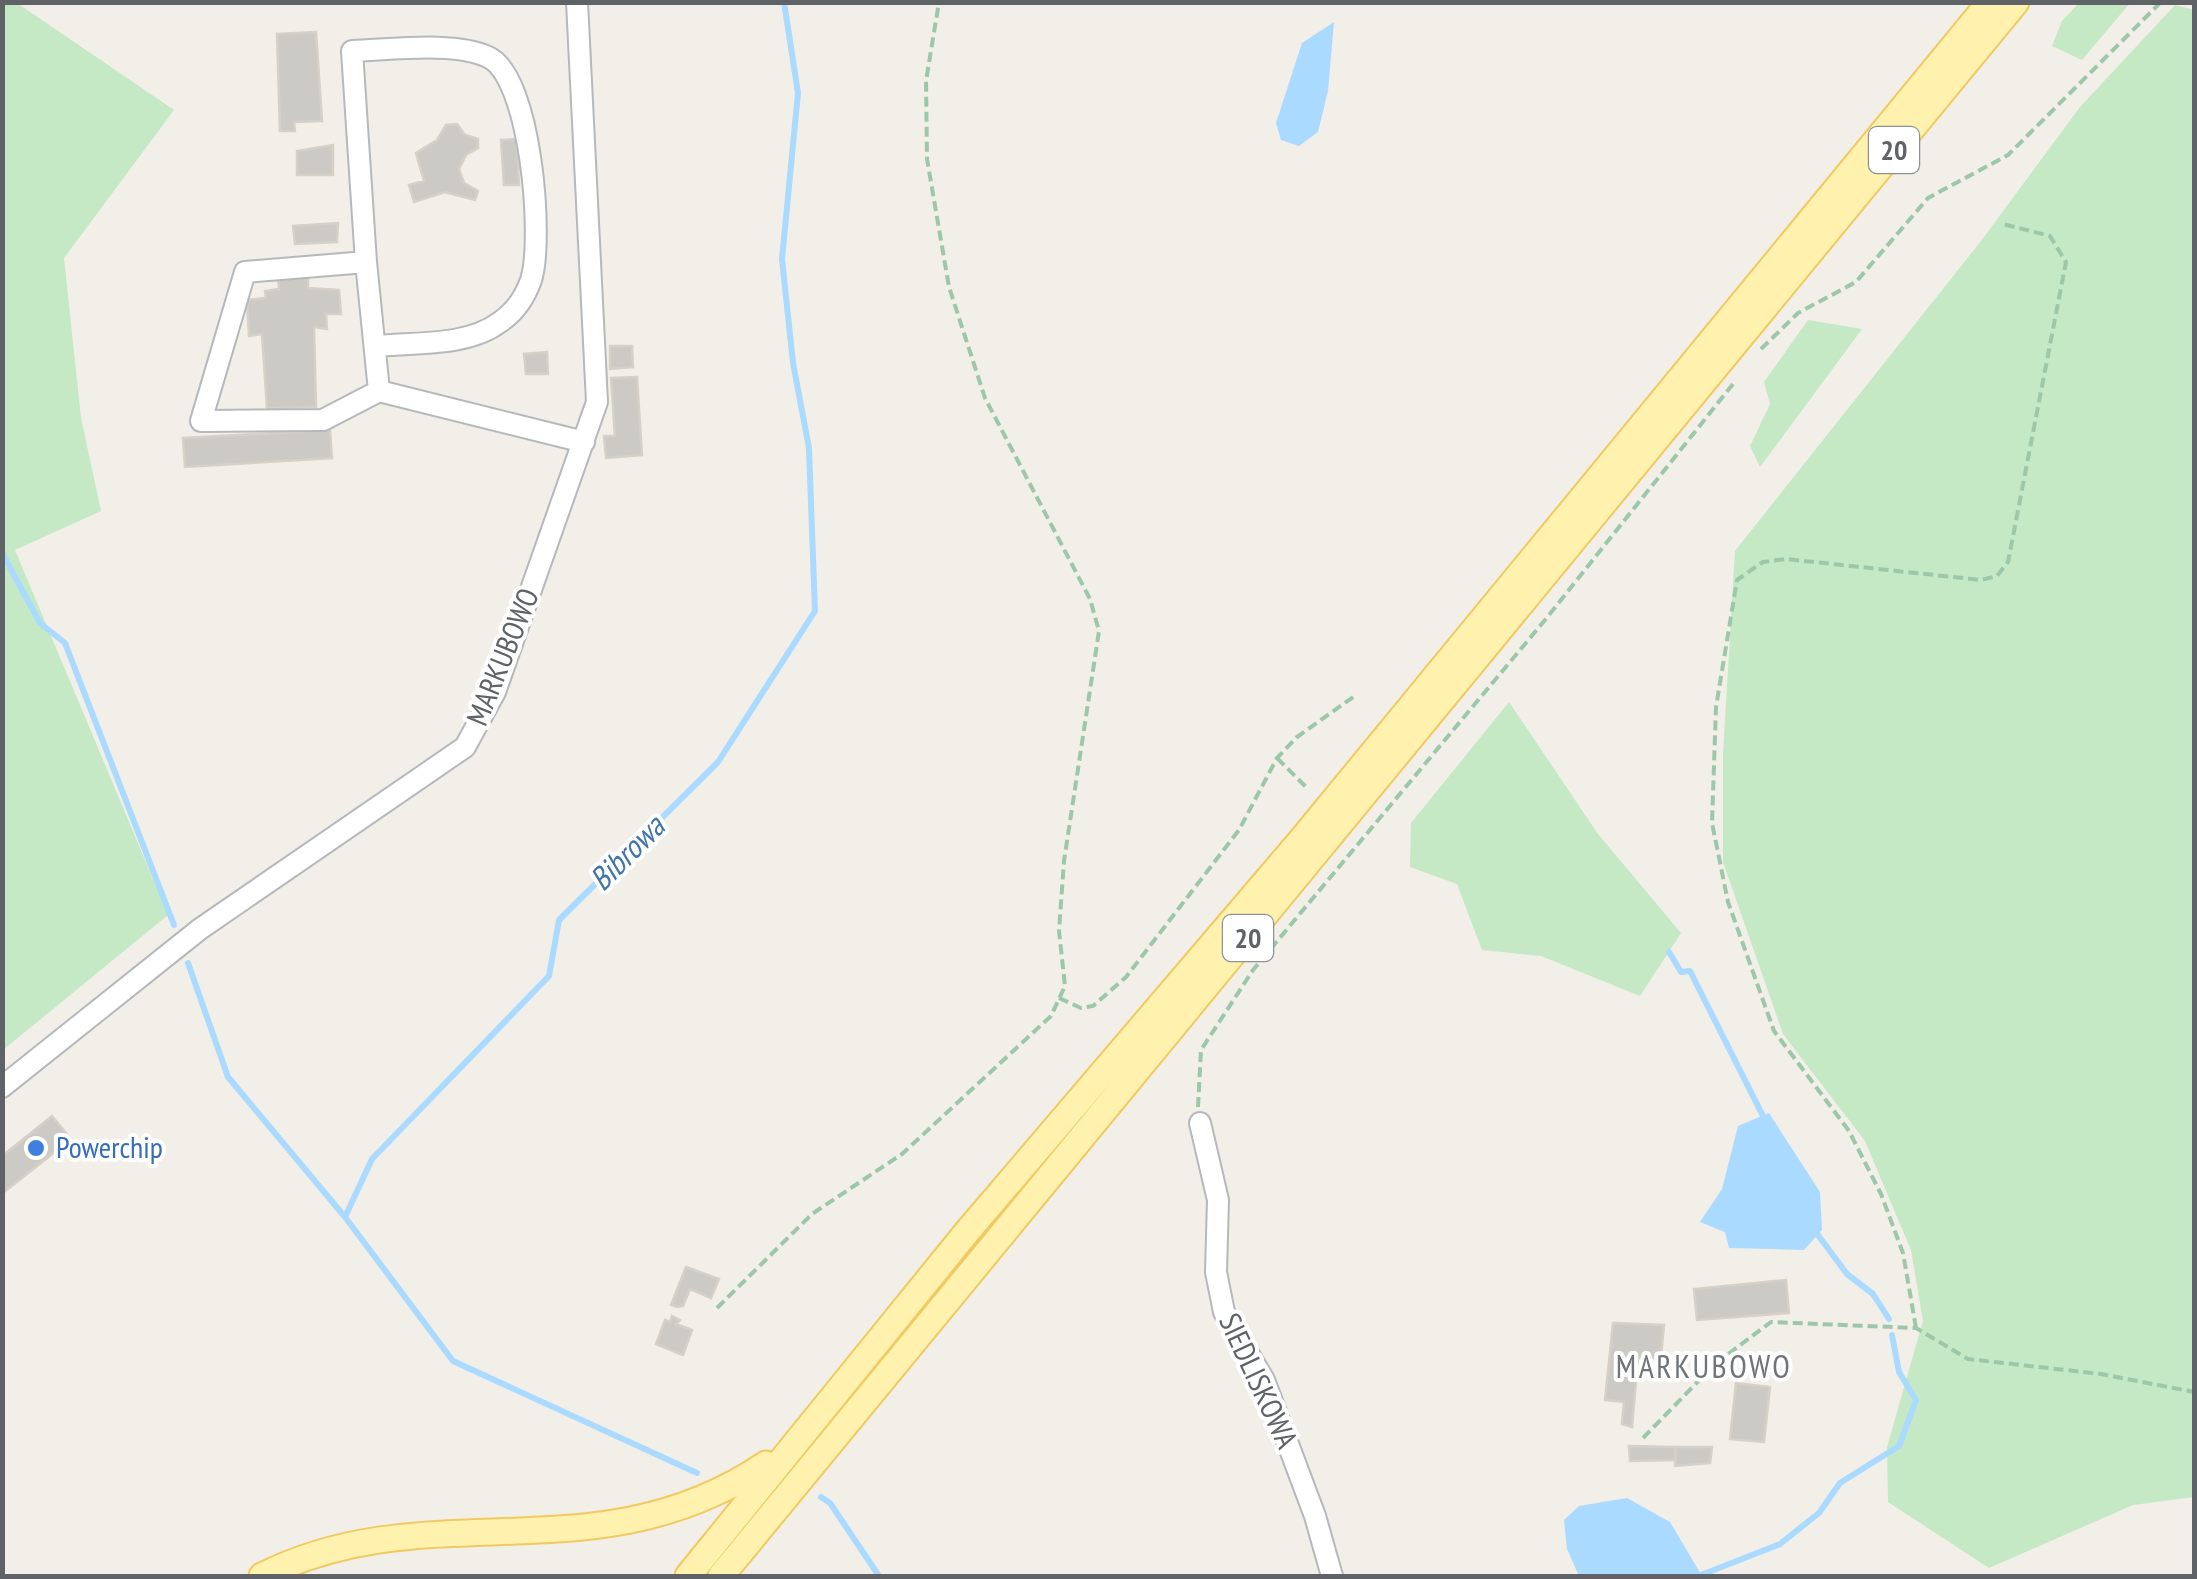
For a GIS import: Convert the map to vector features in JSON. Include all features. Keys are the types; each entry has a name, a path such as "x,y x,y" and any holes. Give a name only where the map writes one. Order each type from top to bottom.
{"main road":[{"name":"20","path":"688,1576 830,1399 1312,826 1990,2"},
{"name":"20","path":"720,1576 2016,2"},
{"path":"262,1576 314,1556 371,1546 564,1546 643,1536 684,1520 740,1486 830,1399"}],"street":[{"name":"MARKUBOWO","path":"2,1087 200,929 465,746 494,692 522,624 557,504 597,402 577,2"},
{"path":"375,346 476,337 520,304 531,279 536,251 521,103 506,70 488,56 442,49 352,51 366,262 379,392"},
{"path":"366,262 245,272 200,421 324,420 379,392 584,442"},
{"name":"SIEDLISKOWA","path":"1200,1123 1218,1200 1216,1272 1224,1312 1264,1380 1315,1516 1332,1576"}],"path":[{"path":"716,1308 812,1214 902,1154 1051,1016 1065,986 1059,930 1064,861 1099,631 1090,599 1034,500 985,398 949,287 927,159 926,81 938,2"},
{"path":"1759,352 1798,313 1856,282 1928,198 2008,155 2161,2"},
{"path":"1916,1328 1903,1253 1881,1194 1848,1131 1774,1031 1728,902 1712,824 1716,707 1737,580 1763,562 1786,559 1981,580 1997,576 2008,562 2066,262 2050,236 2003,224"},
{"path":"1200,1123 1196,1086 1201,1050 1253,970 1545,620 1736,380"},
{"path":"1059,998 1081,1008 1093,1006 1126,977 1239,830 1277,758 1297,737 1356,695"},
{"path":"1277,758 1306,787"},
{"path":"1643,1438 1715,1364 1771,1322 1916,1328 1968,1359 2101,1374 2194,1392"}],"green space":[{"path":"2,3 17,3 174,110 64,258 81,418 101,511 15,550 168,915 3,1050"},
{"path":"2079,3 2130,3 2082,60 2052,46 2062,21"},
{"path":"2175,5 2194,10 2194,1497 2133,1505 1989,1568 1888,1502 1887,1447 1923,1321 1911,1250 1865,1141 1783,1034 1723,862 1723,754 1735,551 1981,241 2080,107"},
{"path":"1808,320 1862,329 1760,467 1750,446 1770,404 1764,382"},
{"path":"1509,702 1598,834 1681,933 1640,996 1541,956 1482,950 1457,884 1410,867 1411,823"}],"water":[{"path":"1334,22 1328,91 1318,132 1299,146 1281,140 1276,123 1302,43"},
{"path":"1769,1113 1820,1192 1822,1230 1804,1250 1729,1248 1725,1232 1700,1222 1722,1189 1738,1126"},
{"path":"1627,1498 1670,1522 1702,1576 1579,1576 1567,1549 1564,1520 1579,1506"}],"building":[{"path":"316,32 322,121 294,122 295,131 280,131 277,34"},
{"path":"457,124 465,135 478,139 478,148 466,155 459,169 464,183 478,191 475,200 445,192 414,202 409,185 424,181 416,153 437,140 446,125"},
{"path":"517,139 519,185 504,185 501,140"},
{"path":"333,145 333,175 297,175 297,151"},
{"path":"338,223 337,242 295,244 293,226"},
{"path":"308,274 308,288 339,290 341,314 326,314 327,329 314,327 316,407 267,408 262,334 249,336 247,300 266,298 265,291 279,289 278,277"},
{"path":"610,346 632,346 633,367 610,369"},
{"path":"547,352 548,374 526,374 524,354"},
{"path":"637,377 642,455 606,458 604,436 615,436 611,378"},
{"path":"330,430 332,458 185,467 183,438"},
{"name":"Powerchip","path":"52,1116 71,1139 3,1193 2,1156"},
{"path":"686,1267 719,1279 711,1298 690,1289 683,1306 677,1307 671,1305"},
{"path":"1786,1280 1789,1313 1697,1320 1694,1289"},
{"path":"672,1316 680,1320 676,1324 692,1330 683,1355 656,1344 665,1320 670,1322"},
{"path":"1613,1323 1664,1325 1661,1358 1638,1358 1632,1427 1622,1424 1624,1402 1605,1400"},
{"path":"1736,1383 1770,1387 1764,1442 1730,1439"},
{"path":"1629,1446 1675,1447 1676,1460 1630,1461"},
{"path":"1675,1447 1712,1447 1710,1463 1675,1466"}],"waterway":[{"name":"Bibrowa","path":"345,1217 372,1159 549,976 559,920 718,762 815,611 809,448 793,363 782,259 798,93 784,2"},
{"path":"2,553 40,623 65,643 174,925"},
{"path":"1669,952 1681,972 1690,971 1763,1116"},
{"name":"Bibrowa","path":"188,963 228,1077 345,1217 453,1361 697,1473"},
{"path":"1818,1235 1847,1274 1873,1294 1889,1319"},
{"path":"1701,1575 1780,1544 1819,1513 1840,1483 1899,1446 1916,1400 1899,1372 1892,1335"},
{"name":"Bibrowa","path":"821,1497 830,1503 879,1576"}],"place":[{"name":"Powerchip","path":"36,1148"}],"district":[{"name":"MARKUBOWO","path":"1704,1367"}]}
